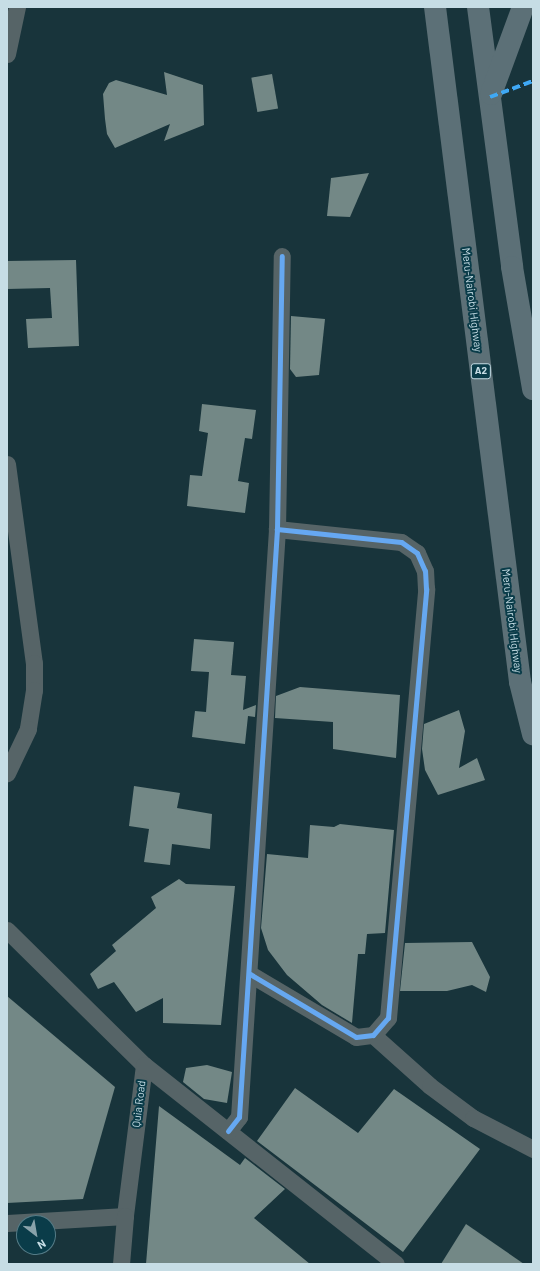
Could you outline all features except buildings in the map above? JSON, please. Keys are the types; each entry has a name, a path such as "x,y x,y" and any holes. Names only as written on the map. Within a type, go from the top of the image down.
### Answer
{"highway":[{"name":"Meru-Nairobi Highway","path":"435,7 520,682 533,734"},
{"path":"478,7 512,267 533,389"},
{"path":"490,97 523,7"}],"street":[{"path":"7,54 17,7"},
{"path":"228,1131 238,1117 250,974 278,529 282,256"},
{"path":"7,464 34,676 28,729 7,773"},
{"path":"250,974 356,1038 373,1035 388,1018 426,589 425,571 417,553 401,542 278,529"},
{"name":"Quia Road","path":"7,930 144,1065 125,1216 121,1264"},
{"path":"373,1035 430,1086 473,1118 533,1149"},
{"path":"144,1065 396,1264"},
{"path":"7,1223 125,1216"}],"marked path":[{"path":"490,97 533,81"}],"cycle path":[{"path":"228,1131 239,1117 277,529 282,256"},
{"path":"250,974 356,1037 373,1035 388,1018 426,589 425,571 417,553 401,542 277,529"}]}
